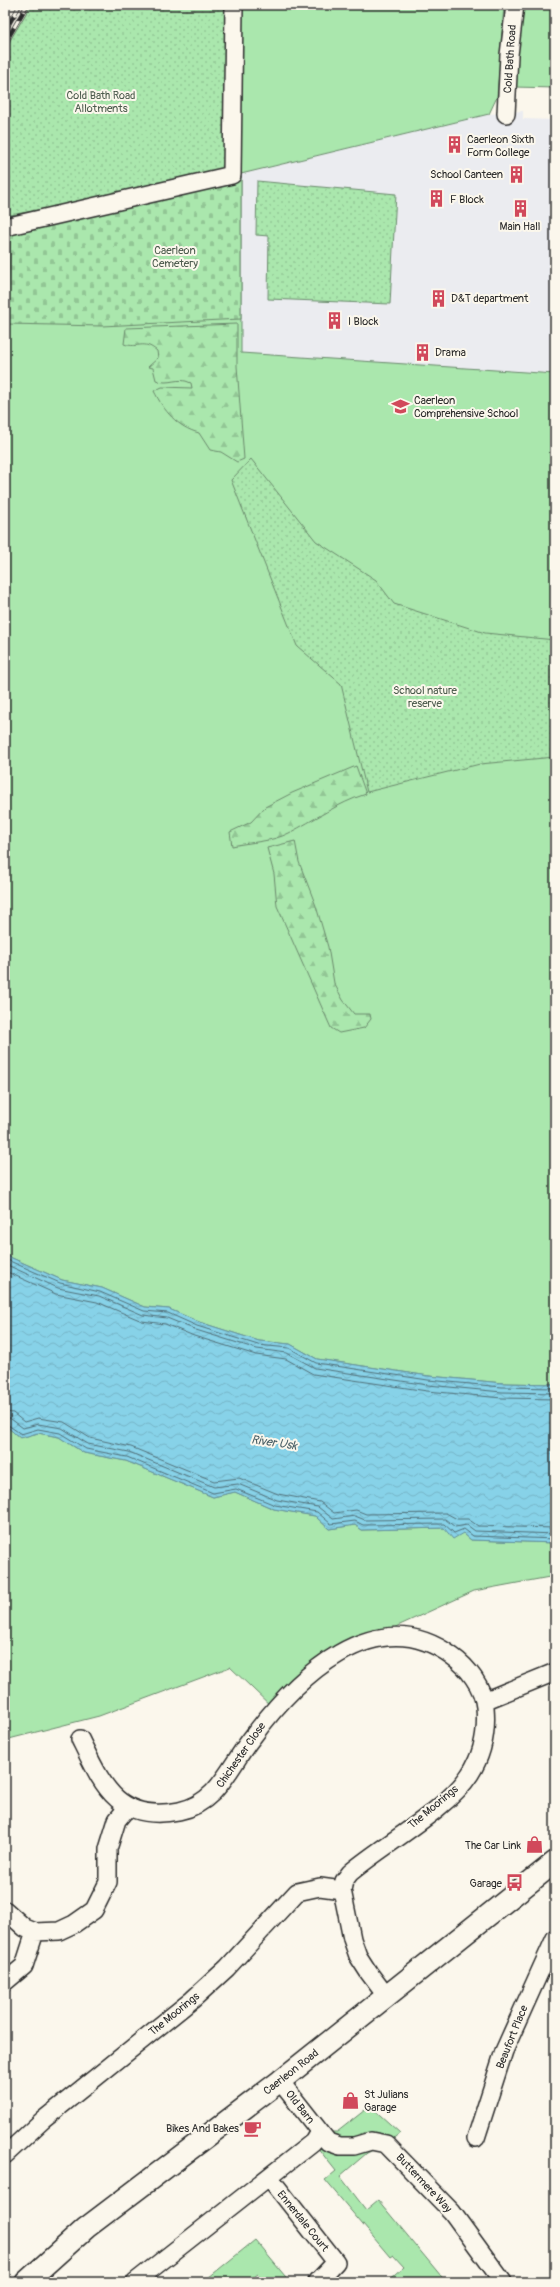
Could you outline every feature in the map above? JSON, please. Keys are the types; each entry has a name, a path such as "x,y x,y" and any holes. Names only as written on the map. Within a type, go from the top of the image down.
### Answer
{"main road":[{"name":"Caerleon Road","path":"26,2282 86,2228 280,2081 555,1862"}],"street":[{"path":"5,227 232,175 234,5"},
{"name":"Cold Bath Road","path":"506,114 509,55 515,5"},
{"name":"The Moorings","path":"5,2155 43,2120 192,2000 228,1968 297,1892 320,1887 342,1890 344,1881 350,1873 438,1806 470,1774 479,1756 485,1735 484,1702 476,1682 462,1663 430,1642 398,1635 367,1640 326,1661"},
{"name":"Chichester Close","path":"127,1808 138,1811 164,1813 195,1806 207,1798 220,1786 249,1740 274,1708 293,1688 326,1661"},
{"path":"484,1702 555,1672"},
{"path":"5,1910 25,1928 35,1932 59,1931 74,1924 94,1910 108,1882 108,1849 117,1820 127,1808 103,1784 80,1739"},
{"path":"342,1890 352,1939 358,1956 387,1997"},
{"path":"5,1982 24,1966 35,1932"},
{"name":"Beaufort Place","path":"476,2138 504,2051 555,1938"},
{"name":"Old Barn","path":"280,2081 319,2132"},
{"path":"135,2282 269,2178 313,2142 319,2132"},
{"name":"Buttermere Way","path":"319,2132 328,2142 340,2146 354,2146 371,2141 384,2143 396,2153 452,2212 503,2282"},
{"name":"Ennerdale Court","path":"269,2178 336,2262 317,2282"}],"shaded area":[{"name":"Caerleon Comprehensive School","path":"523,111 523,119 555,120 555,757 241,353 241,174 489,114"}],"green space":[{"path":"31,5 504,5 497,97 489,114 241,174 241,353 555,374 555,1384 503,1383 429,1376 317,1359 290,1344 259,1341 199,1322 169,1309 145,1307 102,1288 62,1280 5,1255 5,49"},
{"name":"Cold Bath Road Allotments","path":"31,5 226,5 232,175 5,216 5,49"},
{"path":"521,5 555,5 555,88 513,87"},
{"name":"Caerleon Cemetery","path":"241,174 241,319 102,326 7,324 11,226"},
{"path":"257,181 396,194 390,304 268,299 269,236 256,235"},
{"path":"237,324 237,366 244,459 237,462 221,452 210,450 199,433 184,427 172,417 162,405 154,391 162,387 192,388 191,383 181,380 161,382 156,380 153,368 148,367 158,358 157,351 152,347 144,345 134,346 124,344 126,328"},
{"name":"School nature reserve","path":"251,459 316,541 376,580 394,604 485,633 555,640 555,757 480,764 367,792 341,684 297,646 231,480"},
{"path":"356,766 366,794 336,807 282,836 232,846 230,832 251,822 265,807 292,793"},
{"path":"295,841 299,862 316,906 328,947 334,983 343,1000 354,1014 370,1014 371,1019 364,1028 339,1033 331,1028 277,906 274,874 267,848"},
{"path":"5,1425 20,1438 38,1433 59,1437 84,1453 126,1461 213,1497 235,1492 274,1509 315,1516 329,1529 355,1525 362,1530 444,1528 463,1533 471,1540 555,1543 555,1576 474,1591 367,1640 274,1709 230,1667 99,1716 5,1740"},
{"path":"370,2106 400,2133 386,2144 367,2153 340,2176 366,2210 378,2200 446,2282 387,2282 404,2267 393,2255 390,2257 325,2180 336,2171 313,2142 319,2132 337,2132"},
{"path":"255,2240 290,2282 265,2282 258,2274 247,2282 203,2282"}],"water":[{"name":"River Usk","path":"5,1255 62,1280 102,1288 145,1307 169,1309 199,1322 259,1341 290,1344 317,1359 429,1376 503,1383 555,1384 555,1543 471,1540 463,1533 453,1539 444,1528 362,1530 355,1525 329,1529 315,1516 274,1509 235,1492 213,1497 126,1461 84,1453 59,1437 38,1433 20,1438 5,1425"}],"railway":[{"path":"5,31 20,5"},
{"path":"5,43 27,5"}],"place":[{"name":"Caerleon Sixth Form College","path":"454,145"},
{"name":"School Canteen","path":"516,174"},
{"name":"F Block","path":"437,199"},
{"name":"Main Hall","path":"520,208"},
{"name":"D&T department","path":"438,298"},
{"name":"I Block","path":"335,321"},
{"name":"Drama","path":"422,352"},
{"name":"Caerleon Comprehensive School","path":"401,406"},
{"name":"The Car Link","path":"534,1845"},
{"name":"Garage","path":"515,1883"},
{"name":"St Julians Garage","path":"351,2100"},
{"name":"Bikes And Bakes","path":"252,2128"}]}
